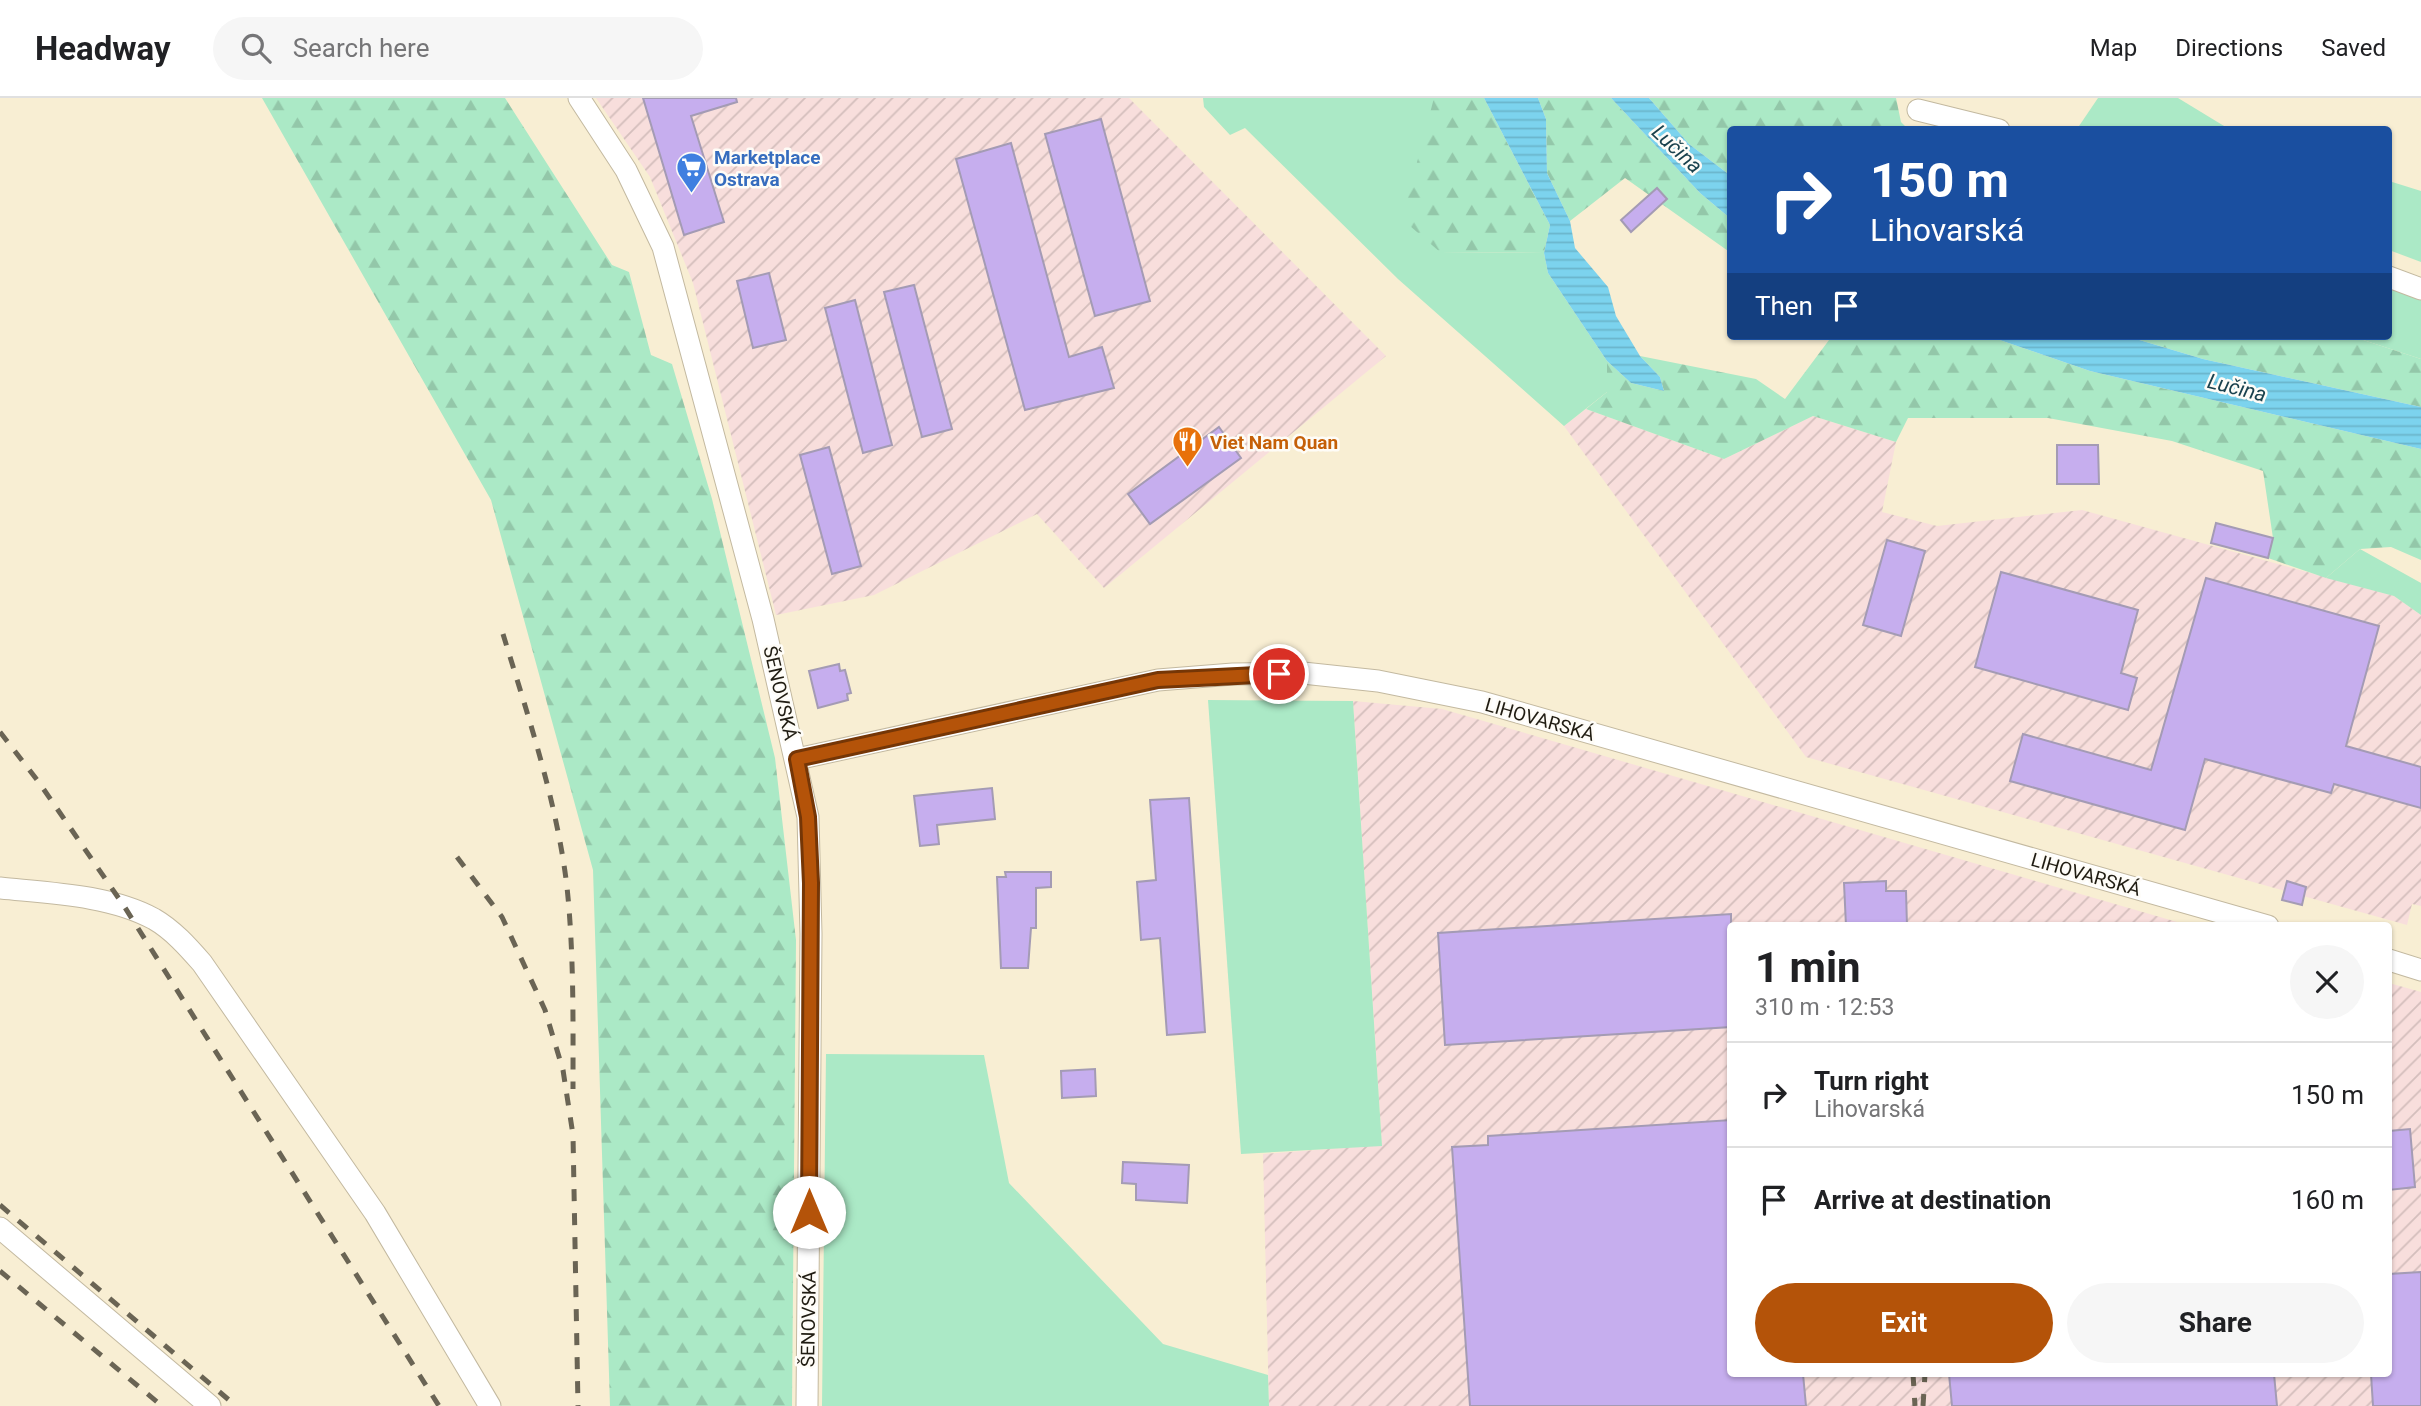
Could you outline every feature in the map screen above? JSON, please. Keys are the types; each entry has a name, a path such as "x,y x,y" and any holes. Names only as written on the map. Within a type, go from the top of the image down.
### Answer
{"street":[{"name":"ŠENOVSKÁ","path":"579,98 626,170 663,247 731,493 797,759 808,817 811,883 807,1406"},
{"path":"1918,110 1983,126"},
{"path":"2392,278 2421,289"},
{"name":"LIHOVARSKÁ","path":"797,759 1158,680 1233,674 1303,673 1378,681 1482,702 2254,922"},
{"path":"0,888 124,906 155,920 180,938 202,963 375,1213 490,1406"},
{"path":"2392,962 2421,970"},
{"path":"0,1228 210,1406"}],"shaded area":[{"path":"596,98 1129,98 1386,356 1104,588 1037,514 874,595 776,615 693,283 650,177"},
{"path":"1586,409 1724,459 1813,416 1896,442 1882,512 1937,526 2082,510 2394,596 2421,615 2421,906 2412,904 2407,925 1806,757 1564,426"},
{"path":"1353,701 1442,709 2177,922 1727,922 1727,1377 2392,1377 2392,984 2421,992 2421,1406 1269,1406 1263,1154 1382,1145"}],"green space":[{"path":"262,98 505,98 612,265 629,272 651,355 672,364 712,499 775,758 796,940 792,1406 610,1406 593,870 491,500"},
{"path":"1203,98 1434,98 1440,252 1544,253 1548,273 1607,361 1607,392 1564,426 1398,279 1245,128 1230,135 1204,107"},
{"path":"1434,98 1484,98 1550,225 1544,253 1440,252 1402,219"},
{"path":"1538,98 1611,98 1700,193 1727,216 1727,250 1625,178 1570,221 1547,173 1546,119"},
{"path":"1649,98 1896,98 1901,122 1905,126 1727,126 1727,173 1689,144"},
{"path":"2098,98 2178,98 2224,126 2079,126"},
{"path":"2392,182 2421,191 2421,262 2392,251"},
{"path":"2392,284 2421,296 2421,359 2363,340 2392,340"},
{"path":"1829,340 2000,340 2090,371 2421,449 2421,560 2391,547 2360,549 2326,578 2268,558 2273,538 2263,471 2172,441 2048,418 1908,418 1896,442 1813,416 1724,459 1586,409 1607,392 1607,361 1631,383 1664,391 1660,377 1640,356 1756,379 1785,399"},
{"path":"2139,340 2363,340 2421,359 2421,407 2203,359"},
{"path":"2360,549 2421,583 2421,615 2394,596 2326,578"},
{"path":"1208,700 1353,701 1382,1146 1241,1154"},
{"path":"826,1054 984,1055 1009,1183 1163,1344 1268,1375 1269,1406 822,1406"}],"water":[{"path":"1484,98 1538,98 1546,119 1547,173 1570,221 1575,248 1608,287 1616,316 1640,356 1660,377 1664,391 1631,383 1607,361 1548,273 1544,253 1550,225"},
{"name":"Lučina","path":"1611,98 1649,98 1689,144 1727,173 1727,216 1700,193"},
{"name":"Lučina","path":"2000,340 2139,340 2203,359 2421,407 2421,449 2090,371"}],"building":[{"path":"643,98 736,98 737,102 691,116 724,222 684,235"},
{"path":"1101,119 1150,301 1095,316 1045,134"},
{"path":"1011,143 1069,357 1102,347 1114,388 1025,410 956,159"},
{"path":"1657,188 1667,199 1631,232 1621,220"},
{"path":"769,273 786,340 753,348 737,281"},
{"path":"914,285 952,429 922,437 884,292"},
{"path":"855,300 892,445 863,453 825,308"},
{"path":"1219,427 1241,458 1150,524 1128,494"},
{"path":"2057,445 2098,445 2099,484 2057,484"},
{"path":"829,447 861,566 832,574 800,455"},
{"path":"2216,523 2273,538 2268,558 2211,543"},
{"path":"1887,540 1925,551 1901,636 1863,625"},
{"path":"2001,572 2138,610 2121,673 2137,678 2128,710 1975,667"},
{"path":"2206,578 2379,626 2346,746 2421,767 2421,808 2334,784 2331,793 2205,759 2185,830 2010,781 2023,734 2151,770"},
{"path":"839,664 840,671 845,670 851,693 847,694 848,700 818,708 809,671"},
{"path":"992,788 995,819 937,825 939,844 920,846 914,796"},
{"path":"1189,798 1205,1032 1167,1035 1160,938 1141,940 1137,882 1156,880 1150,800"},
{"path":"1005,872 1051,872 1051,887 1036,888 1036,928 1031,928 1028,968 1001,968 997,877 1006,877"},
{"path":"1886,881 1886,891 1906,891 1907,922 1846,922 1844,883"},
{"path":"2287,881 2306,887 2302,905 2282,900"},
{"path":"1731,914 1731,922 1727,922 1727,1027 1445,1045 1438,933"},
{"path":"1095,1069 1096,1096 1062,1098 1061,1071"},
{"path":"1727,1120 1727,1377 1803,1377 1806,1406 1470,1406 1452,1147 1488,1145 1488,1136"},
{"path":"2410,1129 2415,1187 2392,1190 2392,1131"},
{"path":"1123,1162 1189,1165 1187,1203 1136,1200 1136,1184 1122,1183"},
{"path":"2421,1272 2421,1406 2373,1406 2371,1377 2392,1377 2392,1274"},
{"path":"1949,1377 2274,1377 2277,1406 1952,1406"}],"railway":[{"path":"503,634 541,759 567,887 573,988 573,1089"},
{"path":"0,732 38,781 124,906 439,1406"},
{"path":"457,857 502,917 545,1010 563,1070 573,1135 578,1406"},
{"path":"0,1205 236,1406"},
{"path":"0,1271 162,1406"},
{"path":"1913,1377 1915,1406"},
{"path":"1923,1406 1925,1377"}],"place":[{"name":"Marketplace Ostrava","path":"691,195"},
{"name":"Viet Nam Quan","path":"1187,469"}],"route":[{"path":"809,1212 811,883 808,817 797,759 1158,680 1233,674 1279,674"}]}
